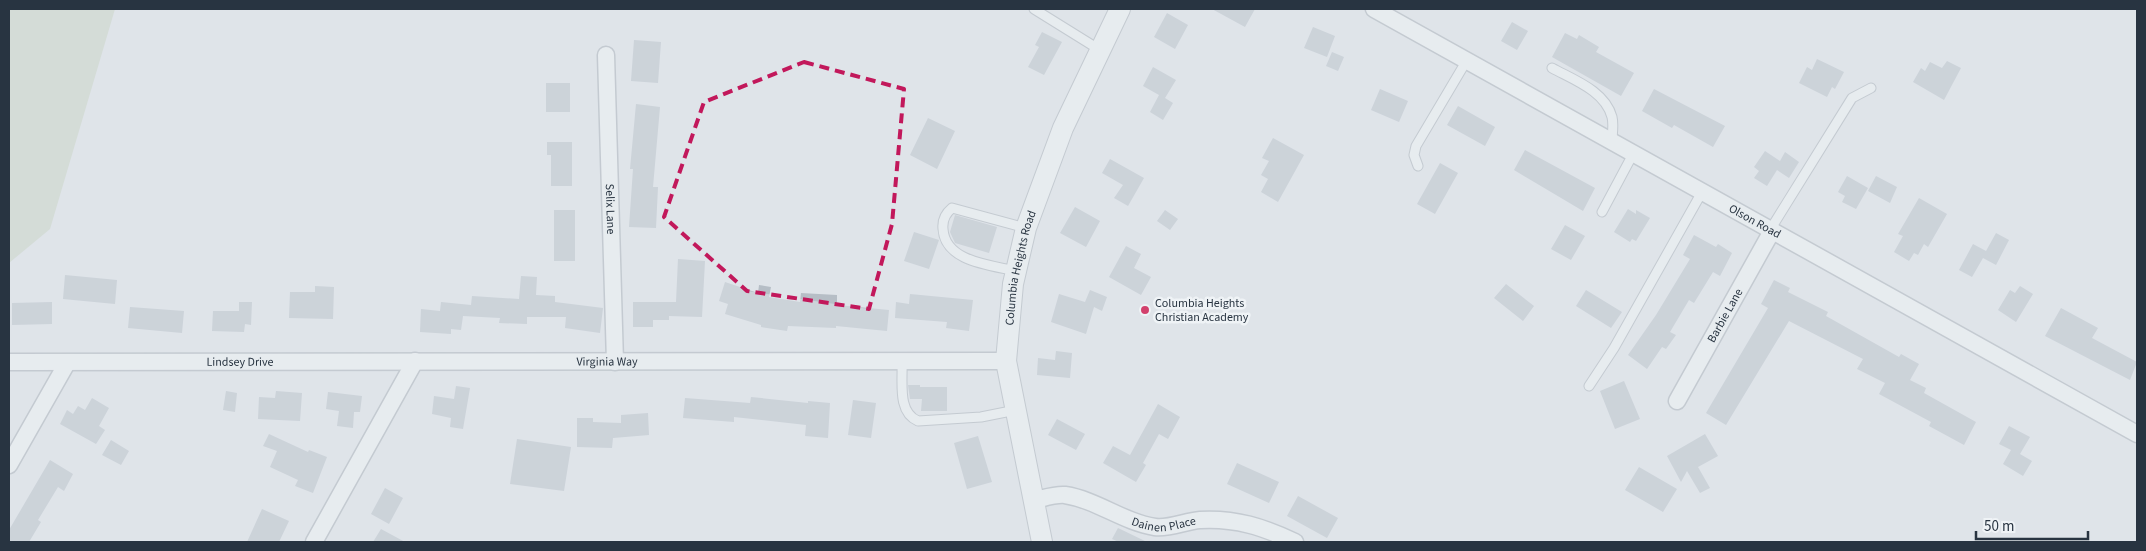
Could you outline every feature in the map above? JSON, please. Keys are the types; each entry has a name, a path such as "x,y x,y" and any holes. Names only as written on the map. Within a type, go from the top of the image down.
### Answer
{"street":[{"name":"Columbia Heights Road","path":"1042,542 1006,362 1013,284 1026,228 1063,128 1120,9"},
{"name":"Olson Road","path":"1374,9 2137,434"},
{"name":"Selix Lane","path":"606,55 615,362"},
{"name":"Barbie Lane","path":"1677,401 1771,231"},
{"name":"Virginia Way","path":"415,361 1006,362"},
{"name":"Lindsey Drive","path":"9,362 415,361"},
{"path":"314,542 415,361"},
{"path":"9,465 67,363"},
{"name":"Dainen Place","path":"1035,500 1063,495 1084,500 1135,522 1157,527 1199,520 1233,520 1268,530 1295,542"}],"lane":[{"path":"1034,9 1100,50"},
{"path":"1418,166 1414,155 1416,146 1467,60"},
{"path":"1552,68 1599,94 1608,106 1613,119 1612,141"},
{"path":"1771,231 1852,98 1871,88"},
{"path":"1602,212 1633,154"},
{"path":"1589,386 1614,348 1702,192"},
{"path":"1016,271 970,260 955,252 944,239 943,226 946,213 952,208 1026,228"},
{"path":"902,362 904,408 909,417 918,421 981,417 1016,410"}],"highlighted area":[{"path":"804,62 904,89 892,224 869,309 747,291 664,217 704,102"}],"green space":[{"path":"9,9 115,9 50,229 9,263"}],"building":[{"path":"1212,9 1255,9 1245,27"},
{"path":"1167,13 1188,25 1175,49 1154,37"},
{"path":"1512,22 1528,31 1517,50 1501,41"},
{"path":"1313,27 1335,36 1327,57 1304,48"},
{"path":"1042,32 1062,42 1044,75 1028,67 1039,47 1035,45"},
{"path":"1565,33 1577,39 1579,35 1599,47 1596,52 1634,73 1621,96 1552,57"},
{"path":"634,40 661,42 658,83 631,81"},
{"path":"1332,52 1344,57 1338,71 1326,66"},
{"path":"1817,59 1844,72 1835,89 1832,87 1827,97 1799,83 1807,67 1812,70"},
{"path":"1947,61 1961,68 1944,100 1913,82 1921,68 1925,71 1930,62 1942,68"},
{"path":"1153,67 1176,80 1165,98 1173,103 1163,120 1150,112 1159,95 1143,86"},
{"path":"546,83 570,83 570,112 546,112"},
{"path":"1380,89 1408,101 1399,122 1371,110"},
{"path":"1654,89 1725,126 1713,147 1674,125 1672,128 1642,111"},
{"path":"636,104 660,107 653,187 658,187 656,228 629,227 633,169 630,169"},
{"path":"1458,106 1495,127 1485,146 1447,125"},
{"path":"928,118 955,131 937,169 910,155"},
{"path":"1273,138 1304,155 1278,202 1261,192 1268,179 1261,175 1269,161 1262,158"},
{"path":"547,142 572,142 572,186 551,186 551,155 547,155"},
{"path":"1525,150 1595,188 1583,211 1514,170"},
{"path":"1765,151 1780,161 1785,152 1799,162 1789,178 1777,170 1767,186 1754,178 1759,171 1754,167"},
{"path":"1110,159 1144,178 1128,206 1114,198 1123,185 1102,173"},
{"path":"1440,163 1458,173 1435,214 1417,204"},
{"path":"1847,176 1868,188 1856,209 1842,202 1845,196 1838,192"},
{"path":"1876,176 1897,187 1890,203 1868,191"},
{"path":"1919,198 1947,214 1928,247 1924,244 1918,255 1914,253 1909,261 1894,252 1903,236 1898,234"},
{"path":"1075,207 1100,221 1086,247 1060,233"},
{"path":"1628,209 1636,214 1636,210 1650,218 1636,241 1632,239 1630,242 1614,232"},
{"path":"554,210 575,210 575,261 554,261"},
{"path":"1165,210 1178,219 1170,230 1157,221"},
{"path":"955,215 997,227 989,253 955,243 950,232"},
{"path":"1565,225 1585,236 1571,260 1551,249"},
{"path":"914,232 939,240 929,269 904,261"},
{"path":"1996,233 2009,240 1996,265 1983,258 1972,277 1959,270 1973,244 1986,251"},
{"path":"1694,235 1716,247 1718,244 1732,253 1720,276 1713,272 1694,303 1689,300 1670,332 1676,335 1666,349 1662,347 1647,369 1628,355 1656,315 1690,259 1683,255"},
{"path":"1126,246 1141,254 1134,268 1151,277 1141,295 1109,277"},
{"path":"678,259 705,261 702,317 669,316 669,320 653,320 653,327 633,327 633,302 676,302"},
{"path":"65,275 117,280 115,304 63,299"},
{"path":"521,276 537,277 536,295 555,296 555,302 603,308 600,333 565,328 566,317 527,317 527,324 499,323 500,318 463,316 461,330 451,329 451,334 420,332 421,309 440,311 441,302 471,305 472,296 519,299"},
{"path":"1774,280 1790,288 1788,292 1828,312 1826,316 1899,357 1901,354 1919,364 1910,380 1926,388 1924,393 1976,422 1964,445 1929,426 1931,422 1879,394 1885,383 1857,369 1863,359 1789,321 1726,425 1706,413 1768,308 1761,304"},
{"path":"725,282 758,293 759,285 771,287 769,297 800,302 801,293 837,295 837,305 889,310 887,331 836,326 836,328 788,326 787,331 761,327 761,325 725,314 728,304 719,301"},
{"path":"1506,284 1534,306 1523,321 1494,298"},
{"path":"315,286 334,287 333,319 289,318 290,292 315,292"},
{"path":"2020,286 2033,294 2016,322 1998,310 2010,290 2015,293"},
{"path":"1090,290 1107,297 1102,311 1094,307 1086,334 1051,322 1059,294 1085,302"},
{"path":"1586,290 1622,312 1611,328 1576,306"},
{"path":"910,294 973,300 969,331 946,328 947,322 895,318 896,302 909,304"},
{"path":"52,302 52,324 12,325 12,303"},
{"path":"239,302 252,302 251,325 245,324 244,332 212,331 213,311 239,311"},
{"path":"130,307 184,311 182,333 128,328"},
{"path":"2061,308 2098,328 2092,338 2137,362 2130,380 2045,336"},
{"path":"1056,351 1072,353 1070,378 1037,375 1038,358 1055,360"},
{"path":"1624,381 1640,419 1615,429 1600,391"},
{"path":"908,385 947,387 947,411 921,411 922,399 910,399"},
{"path":"456,386 470,388 463,429 450,427 451,418 432,414 434,396 454,399"},
{"path":"226,391 237,393 235,412 223,410"},
{"path":"276,391 302,393 300,421 258,419 259,397 275,398"},
{"path":"328,392 362,396 360,412 354,412 353,428 337,426 339,411 326,409"},
{"path":"751,397 808,403 808,401 830,403 828,438 805,436 806,425 734,417 734,422 683,418 685,398 750,403"},
{"path":"92,398 109,408 99,426 105,430 96,444 60,424 67,410 73,414 78,406 85,410"},
{"path":"853,400 876,403 871,438 848,435"},
{"path":"1158,404 1180,417 1168,439 1159,434 1143,463 1146,465 1136,482 1103,463 1113,446 1130,455"},
{"path":"648,413 649,435 613,438 612,448 577,447 577,418 593,418 593,422 621,423 621,415"},
{"path":"1057,419 1085,434 1076,450 1048,435"},
{"path":"2009,426 2030,437 2020,454 2032,461 2023,476 2003,464 2011,450 1999,444"},
{"path":"269,434 308,452 309,450 327,457 313,493 295,486 298,480 270,467 277,451 263,446"},
{"path":"1705,434 1718,456 1698,467 1710,488 1700,493 1687,471 1681,482 1667,456"},
{"path":"978,436 992,482 967,489 954,443"},
{"path":"517,439 571,447 564,491 510,484"},
{"path":"111,440 129,451 121,465 102,455"},
{"path":"50,460 73,474 64,491 58,487 38,520 41,522 29,542 9,542 9,530"},
{"path":"1237,463 1279,482 1269,503 1227,484"},
{"path":"1639,467 1677,489 1663,512 1625,490"},
{"path":"385,488 403,498 389,524 371,514"},
{"path":"1298,496 1338,518 1327,538 1287,516"},
{"path":"262,509 289,521 279,542 247,542"},
{"path":"1118,528 1147,542 1119,542 1112,539"},
{"path":"381,529 405,542 373,542"}],"place":[{"name":"Columbia Heights Christian Academy","path":"1145,310"}]}
